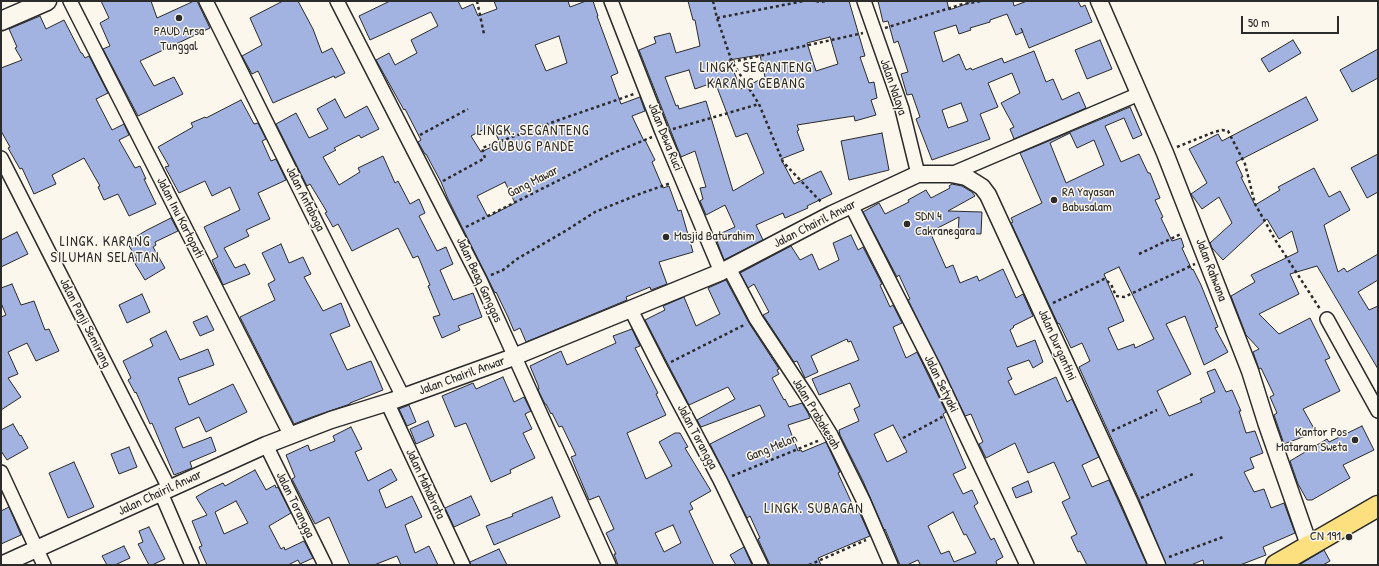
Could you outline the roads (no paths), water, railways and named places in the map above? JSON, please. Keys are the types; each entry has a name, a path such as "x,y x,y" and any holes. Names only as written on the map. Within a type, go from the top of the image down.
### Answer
{"main road":[{"path":"1,21 47,1"},
{"path":"1276,565 1300,555 1378,506"}],"street":[{"name":"Jalan Inu Kartopati","path":"70,1 291,436"},
{"name":"Jalan Antaboga","path":"206,1 403,397"},
{"name":"Jalan Beaq Ganggas","path":"337,1 480,280 609,565"},
{"name":"Jalan Dewa Ruci","path":"611,1 662,132 683,181 725,270"},
{"name":"Jalan Nalaya","path":"864,1 902,108 918,174"},
{"name":"Jalan Rahwana","path":"1099,1 1165,153 1250,371 1268,429 1300,555"},
{"path":"951,174 1139,94"},
{"name":"Jalan Panji Semirang","path":"1,158 165,490 192,565"},
{"name":"Jalan Chairil Anwar","path":"1,565 266,445 331,420 403,397 515,357 725,270 832,214 918,174"},
{"name":"Jalan Durgantini","path":"918,174 951,174 966,177 982,187 988,195 1130,503 1156,563"},
{"name":"Jalan Setyaki","path":"852,205 955,411 1027,565"},
{"name":"Jalan Prabakesah","path":"725,270 831,435 863,500 891,565"},
{"name":"Jalan Torangga","path":"631,310 720,480 761,565"},
{"path":"1327,319 1378,411"},
{"name":"Jalan Mahabrata","path":"388,402 462,565"},
{"name":"Jalan Torangga","path":"266,445 325,565"},
{"path":"1,472 44,565"}],"place":[{"name":"PAUD Arsa Tunggal","path":"179,18"},
{"name":"RA Yayasan Babusalam","path":"1054,200"},
{"name":"SDN 4 Cakranegara","path":"907,224"},
{"name":"Masjid Baturahim","path":"666,237"},
{"name":"Kantor Pos Mataram Sweta","path":"1355,440"},
{"name":"CN 191","path":"1349,537"}],"district":[{"name":"LINGK. SEGANTENG KARANG GEBANG","path":"756,76"},
{"name":"LINGK. SEGANTENG GUBUG PANDE","path":"533,140"},
{"name":"LINGK. KARANG SILUMAN SELATAN","path":"105,250"},
{"name":"LINGK. SUBAGAN","path":"814,509"}]}
